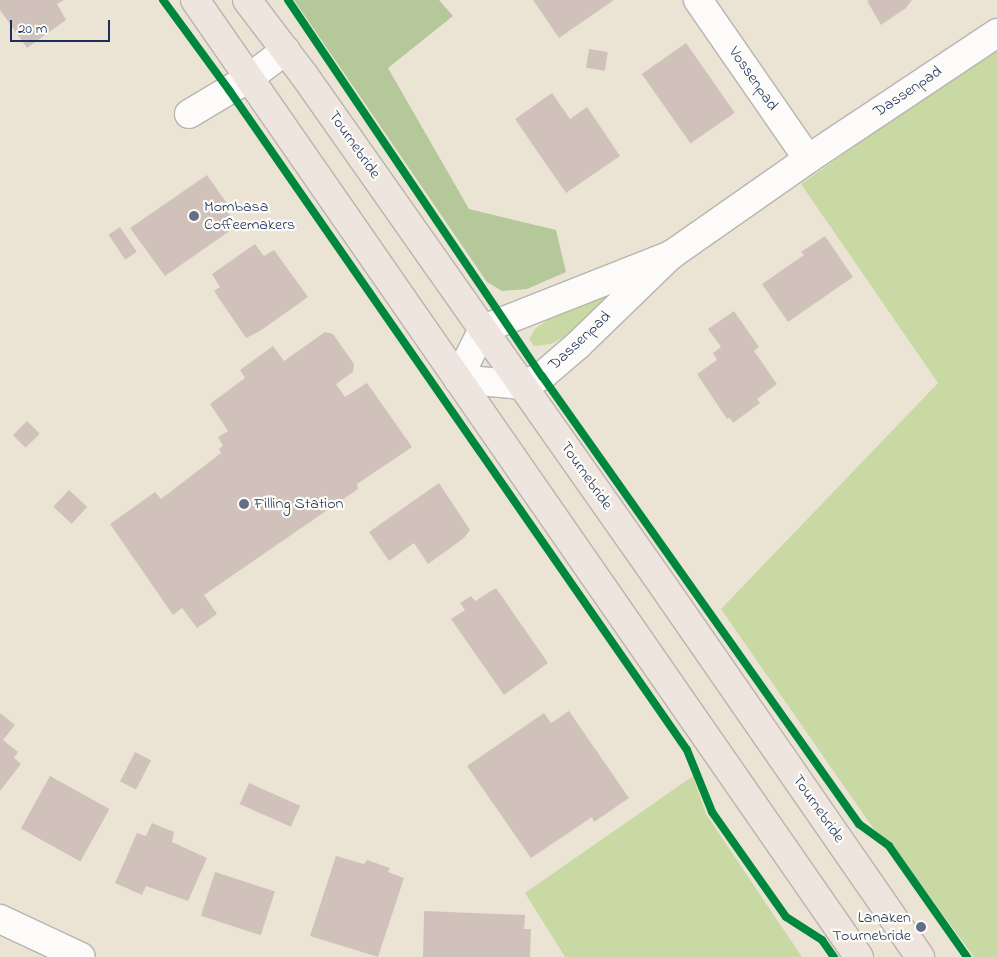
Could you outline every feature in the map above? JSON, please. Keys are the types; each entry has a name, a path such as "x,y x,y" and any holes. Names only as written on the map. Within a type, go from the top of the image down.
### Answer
{"main road":[{"path":"195,0 859,957"},
{"name":"Tournebride","path":"247,0 286,50 483,329 920,957"}],"street":[{"name":"Vossenpad","path":"698,0 808,159"},
{"name":"Dassenpad","path":"522,385 542,376 578,345 671,255 808,159 997,32"},
{"path":"189,114 249,78 286,50"},
{"name":"Dassenpad","path":"483,329 671,255"},
{"path":"483,329 458,379 522,385"},
{"path":"0,919 81,957"}],"green space":[{"path":"294,0 439,0 453,16 388,68 469,209 556,230 566,272 527,289 502,291 487,282"},
{"path":"997,46 997,957 974,957 892,845 873,828 721,609 938,383 801,184"},
{"path":"612,291 613,297 574,332 551,344 534,346 529,339 535,329 556,314"},
{"path":"693,776 706,814 802,957 565,957 525,893"}],"building":[{"path":"0,0 64,0 57,4 66,20 27,48 0,10"},
{"path":"533,0 614,0 559,38"},
{"path":"912,0 906,8 881,25 867,1"},
{"path":"686,43 735,113 691,144 642,74"},
{"path":"589,49 608,52 605,71 586,68"},
{"path":"552,93 570,119 587,107 620,156 566,193 515,119"},
{"path":"207,175 230,208 227,211 237,226 165,276 130,228"},
{"path":"120,227 137,252 125,260 108,235"},
{"path":"825,236 853,277 788,322 762,284 804,255 801,252"},
{"path":"255,244 264,256 274,250 308,297 260,331 246,338 214,291 220,287 212,274"},
{"path":"734,311 759,347 754,351 777,384 757,399 760,403 733,423 730,418 727,419 697,374 717,360 713,353 721,347 708,329"},
{"path":"325,332 333,334 354,364 353,372 336,384 345,397 367,383 412,447 357,484 358,489 204,595 217,614 197,628 182,608 173,615 110,524 155,492 161,499 221,453 219,449 223,446 218,437 228,431 210,404 245,378 240,370 273,346 284,361"},
{"path":"27,421 40,434 26,448 13,435"},
{"path":"439,483 470,530 464,538 428,564 414,543 389,561 369,532"},
{"path":"69,490 87,507 72,524 53,507"},
{"path":"496,588 548,663 504,695 451,619 465,610 460,603 471,596 475,601"},
{"path":"569,711 629,798 594,822 592,817 531,858 467,766 544,713 551,723"},
{"path":"0,713 15,725 3,740 18,752 14,758 21,764 0,791"},
{"path":"135,752 151,760 136,790 120,781"},
{"path":"50,776 109,809 80,861 21,828"},
{"path":"249,783 300,806 291,827 240,804"},
{"path":"152,823 174,832 172,842 207,858 188,901 146,886 142,895 115,883 137,833 146,836"},
{"path":"336,856 364,864 367,860 390,868 388,872 404,878 378,957 310,936"},
{"path":"215,872 275,891 261,935 201,916"},
{"path":"424,911 525,915 524,929 531,929 530,957 423,957"}],"cycle path":[{"path":"163,0 229,90 687,750 712,812 786,917 822,940 834,957"},
{"path":"288,0 542,376 859,824 889,846 967,957"}],"place":[{"name":"Mombasa Coffeemakers","path":"194,216"},
{"name":"Filling Station","path":"244,504"},
{"name":"Lanaken Tournebride","path":"921,927"}]}
